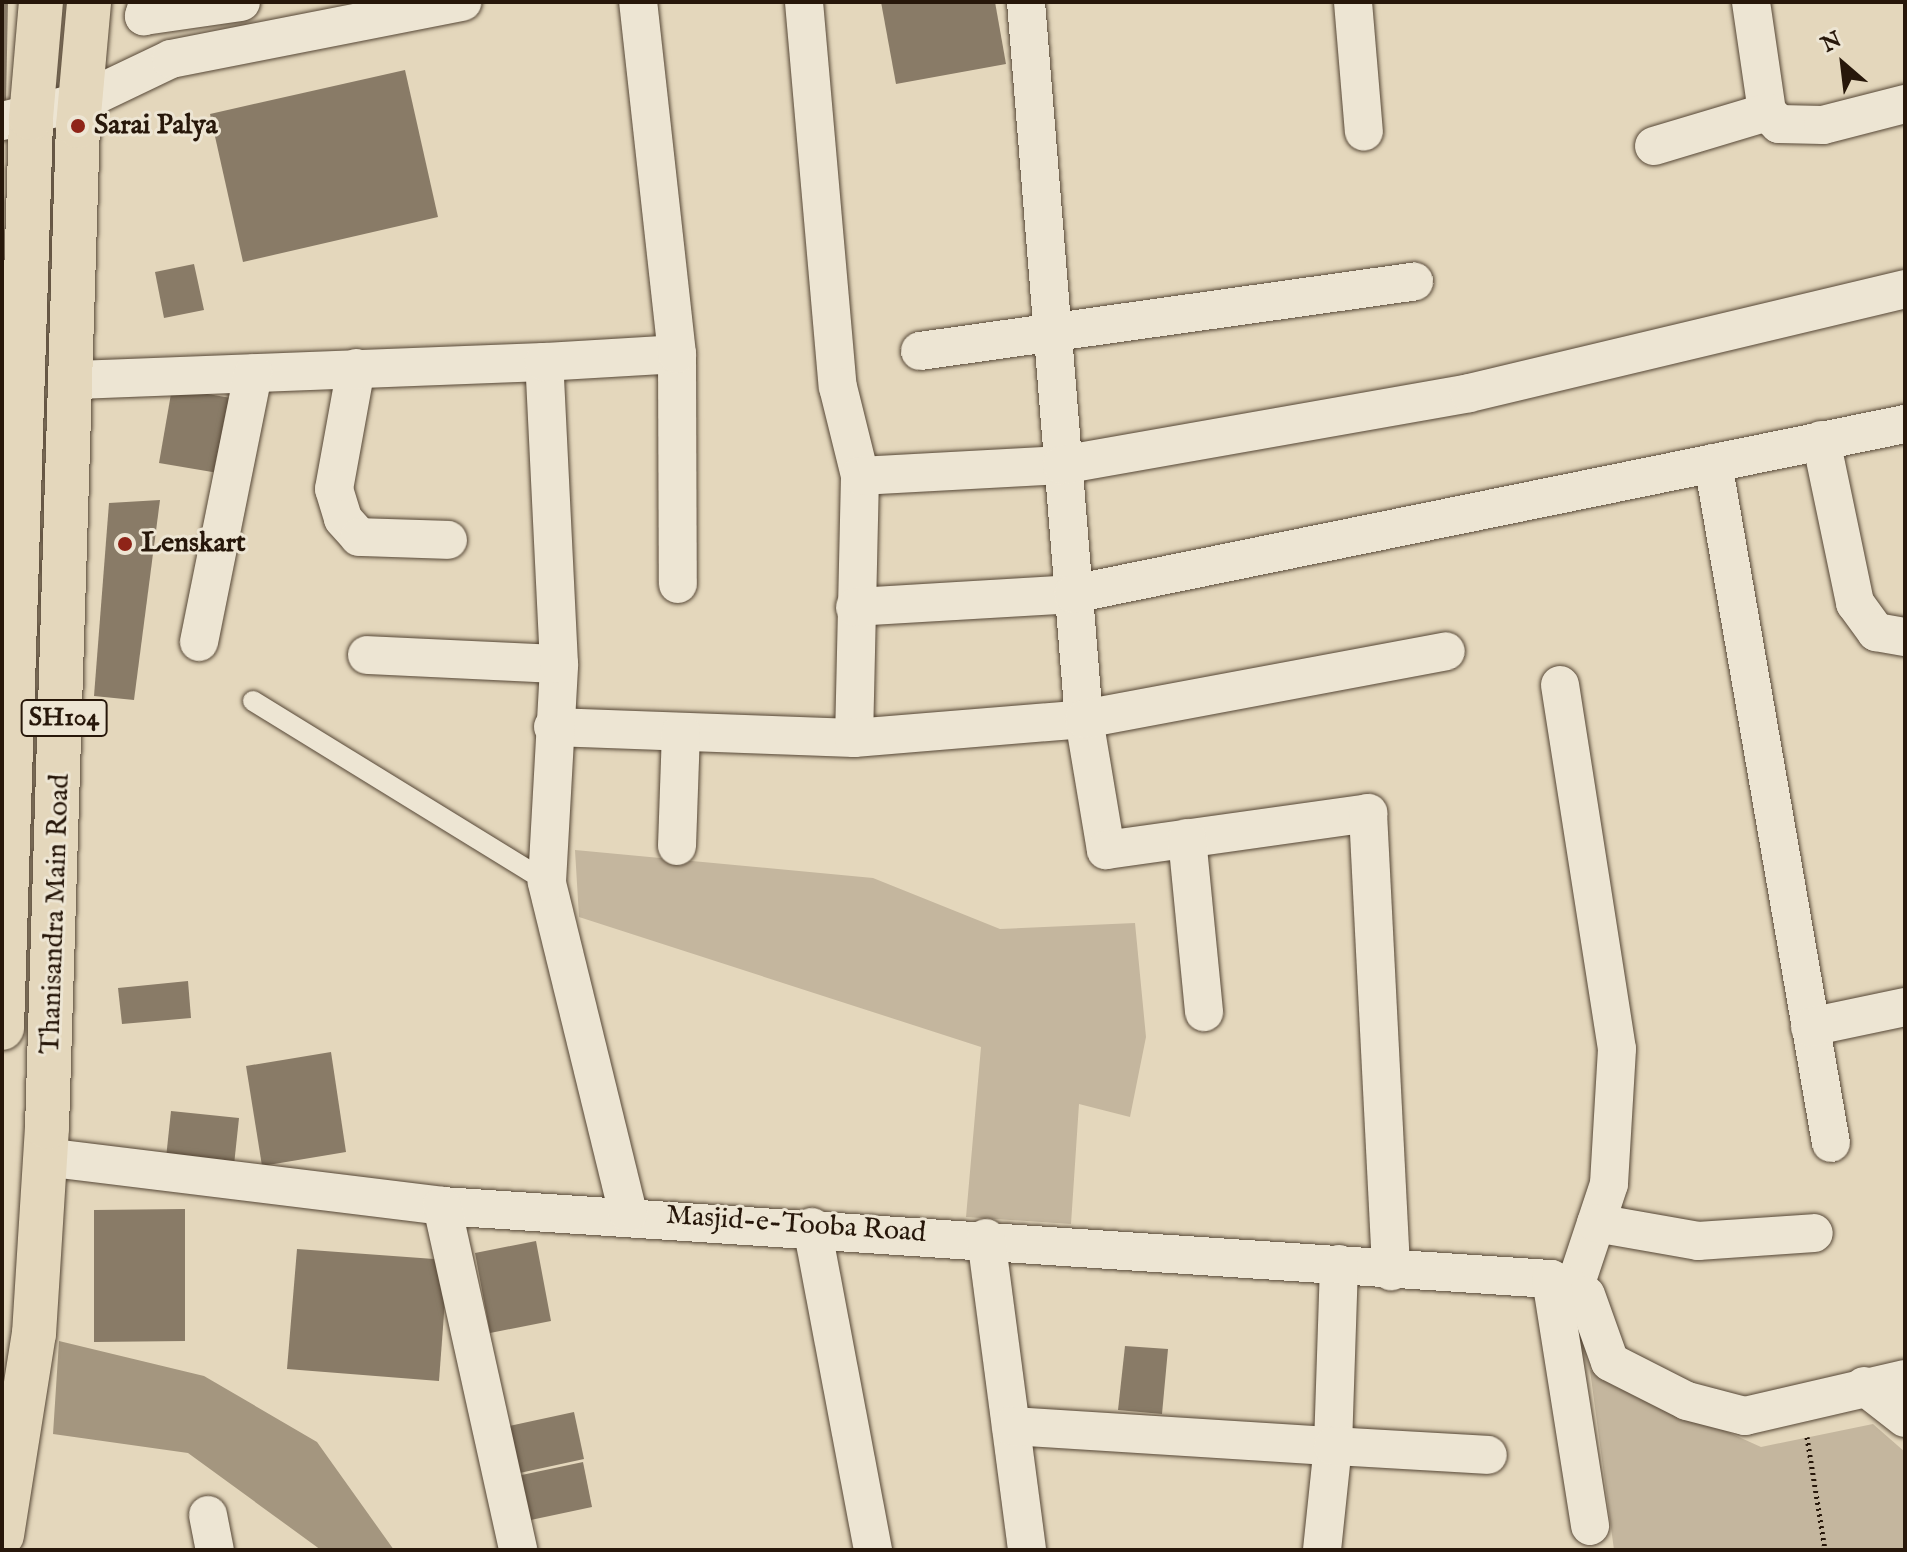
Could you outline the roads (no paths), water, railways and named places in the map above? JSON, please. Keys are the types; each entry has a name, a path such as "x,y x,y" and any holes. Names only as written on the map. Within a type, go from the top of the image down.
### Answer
{"main road":[{"name":"Thanisandra Main Road","path":"2,1028 16,120 41,2"},
{"name":"Thanisandra Main Road","path":"5,1509 22,1435 34,1334 44,1157 76,380 81,102 89,2"}],"street":[{"path":"171,59 162,8 241,2"},
{"path":"16,120 81,102 171,59 280,19 462,2"},
{"path":"638,2 677,354 678,584"},
{"path":"804,2 838,387 860,476 854,738"},
{"path":"1026,2 1084,719 1106,850 1368,813 1391,1271"},
{"path":"1353,2 1364,132"},
{"path":"1751,2 1767,112 1779,124 1823,125 1905,104"},
{"path":"1654,146 1767,112"},
{"path":"920,351 1055,337 1414,282"},
{"path":"860,476 1062,465 1500,387 1905,289"},
{"path":"76,380 677,354"},
{"path":"544,362 559,664 553,727 547,882 628,1213"},
{"path":"356,368 334,489 343,519 359,537 448,540"},
{"path":"199,642 253,373"},
{"path":"855,607 1073,594 1548,502 1713,463 1905,424"},
{"path":"1821,440 1855,603 1876,632 1905,637"},
{"path":"1713,463 1831,1143"},
{"path":"553,727 854,738 1084,719 1446,651"},
{"path":"367,655 559,664"},
{"path":"1560,685 1617,1049 1618,1113 1596,1223 1562,1284 1590,1526"},
{"path":"677,846 681,732"},
{"path":"1187,838 1204,1012"},
{"path":"1810,1027 1905,1007"},
{"name":"Masjid-e-Tooba Road","path":"44,1157 442,1206 628,1213 1339,1264 1562,1284"},
{"path":"442,1206 518,1550"},
{"path":"1596,1223 1698,1241 1814,1233"},
{"path":"812,1227 873,1550"},
{"path":"986,1238 1027,1550"},
{"path":"1322,1550 1333,1446 1339,1264"},
{"path":"1562,1284 1586,1295 1610,1362 1650,1387 1745,1416 1800,1406 1864,1386 1905,1379"},
{"path":"1864,1386 1905,1418"},
{"path":"1011,1426 1488,1455"}],"lane":[{"path":"253,701 547,882"}],"place":[{"name":"Sarai Palya","path":"78,126"},
{"name":"Lenskart","path":"125,544"}]}
